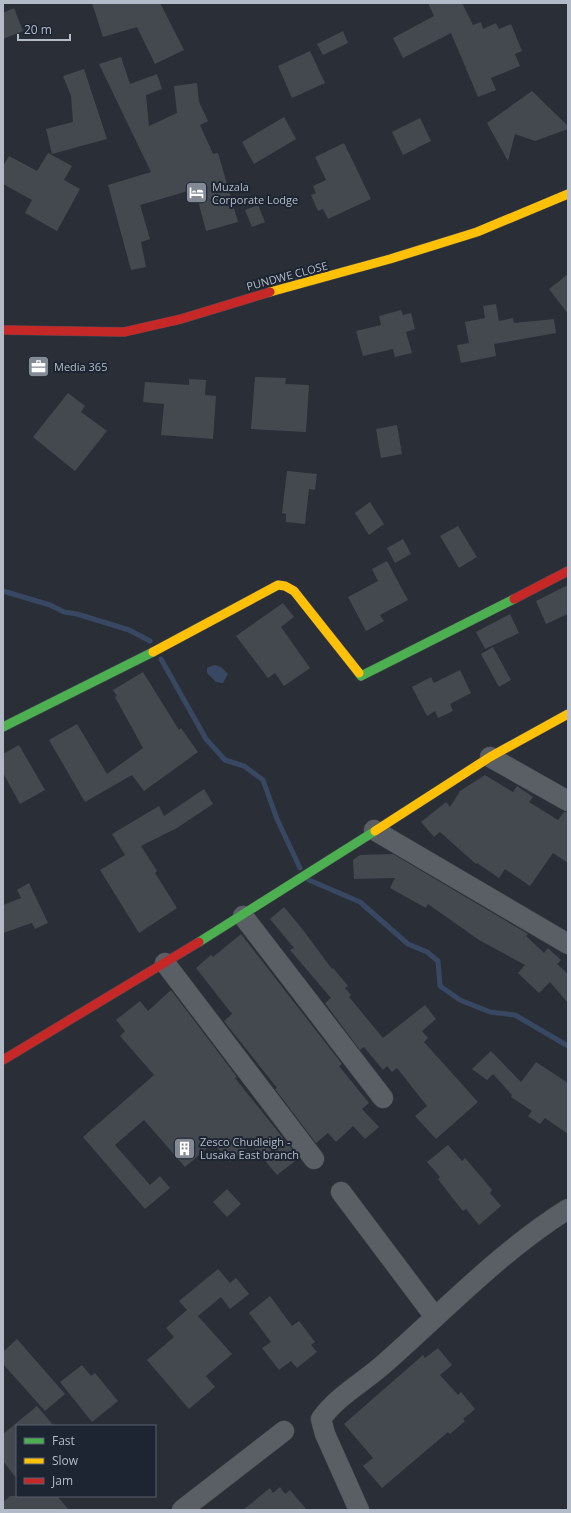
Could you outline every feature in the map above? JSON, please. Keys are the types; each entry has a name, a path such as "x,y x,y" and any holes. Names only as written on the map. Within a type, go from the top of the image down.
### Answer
{"street":[{"name":"PUNDWE CLOSE","path":"3,330 124,332 181,319 246,299 390,259 477,232 568,194"},
{"path":"3,727 156,651 278,586 285,586 294,591 361,676 568,571"},
{"path":"3,1060 243,916 374,830 490,757 568,714"},
{"path":"490,757 568,801"},
{"path":"374,830 568,944"},
{"path":"243,916 382,1098"},
{"path":"165,963 314,1159"},
{"path":"341,1192 435,1318"},
{"path":"359,1510 325,1434 321,1419 329,1408 384,1364 506,1255 566,1216"},
{"path":"182,1510 284,1431"}],"water":[{"path":"214,665 221,667 228,674 223,683 216,682 207,673 207,668"}],"building":[{"path":"92,3 160,3 184,50 155,64 137,27 103,37"},
{"path":"428,3 462,3 473,25 481,22 483,29 496,23 499,29 511,24 522,51 515,54 520,66 491,78 496,90 478,97 451,33 403,58 393,38 434,16"},
{"path":"14,8 23,31 3,39 3,13"},
{"path":"343,31 348,43 323,55 317,44"},
{"path":"310,51 325,83 292,98 278,66"},
{"path":"121,57 130,84 157,74 162,89 146,95 149,126 177,113 174,86 197,83 199,102 208,121 200,125 213,154 218,153 238,222 206,231 195,189 140,205 150,239 141,242 146,267 131,270 108,185 151,172 99,64"},
{"path":"84,69 107,139 52,154 46,129 73,122 71,96 63,76"},
{"path":"532,91 568,126 568,129 535,141 515,134 508,161 487,123"},
{"path":"284,117 296,139 254,164 242,142"},
{"path":"420,118 431,141 403,155 392,132"},
{"path":"344,143 371,199 328,219 323,209 318,211 311,195 316,193 313,186 326,180 315,157"},
{"path":"48,153 72,166 64,180 80,189 57,231 25,213 32,200 3,184 3,166 9,156 37,171"},
{"path":"258,205 265,222 252,227 245,210"},
{"path":"568,274 568,314 549,289"},
{"path":"496,304 499,321 513,318 514,323 554,319 556,333 494,344 496,356 461,363 457,345 469,343 465,322 485,318 483,306"},
{"path":"401,310 403,315 411,313 415,329 406,332 412,353 395,357 393,349 363,356 356,331 381,325 379,316"},
{"path":"255,377 286,378 285,384 309,385 306,432 251,429"},
{"path":"189,379 206,380 205,395 216,396 213,439 161,435 164,404 143,402 145,382 189,385"},
{"path":"68,393 85,406 81,412 107,431 75,471 33,437"},
{"path":"397,425 402,454 381,458 376,429"},
{"path":"287,471 317,474 315,490 309,489 305,524 286,522 286,514 282,513"},
{"path":"370,502 384,524 369,535 355,513"},
{"path":"458,526 477,557 459,568 440,536"},
{"path":"403,539 411,554 395,563 387,548"},
{"path":"387,561 408,600 380,615 384,621 366,631 348,597 378,581 372,569"},
{"path":"568,585 568,614 546,624 536,601"},
{"path":"283,603 294,617 281,627 310,668 284,686 275,673 268,678 236,636"},
{"path":"510,614 519,633 485,649 476,632"},
{"path":"493,647 511,680 499,687 481,654"},
{"path":"460,670 471,693 450,704 453,711 438,718 435,711 427,716 412,687 431,677 434,683"},
{"path":"143,672 179,730 181,728 198,752 144,791 132,775 85,802 49,740 77,724 107,774 143,748 115,697 117,696 113,690"},
{"path":"19,745 45,790 20,804 3,773 3,754"},
{"path":"485,775 513,792 517,786 533,797 529,802 558,820 564,812 568,812 568,863 553,853 530,886 505,869 499,878 477,863 476,864 440,832 434,837 421,822 446,802 450,807 460,791"},
{"path":"204,789 213,804 177,828 141,846 157,871 155,873 177,908 139,933 100,870 125,855 112,834 159,806 164,816"},
{"path":"393,854 528,934 526,936 544,953 548,948 561,960 557,964 568,974 568,1003 550,982 539,993 518,973 525,965 479,940 428,904 426,908 390,888 395,878 354,879 353,860 360,855"},
{"path":"29,883 48,923 35,929 32,923 3,933 3,905 21,898 17,890"},
{"path":"284,907 332,969 333,968 348,986 345,988 351,995 349,997 383,1038 425,1005 436,1019 422,1031 428,1038 424,1042 478,1102 436,1139 415,1116 427,1106 397,1068 392,1072 387,1066 383,1070 364,1047 360,1050 325,1003 331,998 290,950 294,948 270,919"},
{"path":"241,934 342,1064 339,1066 369,1103 362,1109 379,1127 365,1139 353,1126 336,1142 328,1133 316,1143 275,1089 277,1088 224,1021 232,1014 196,968 211,955 213,957"},
{"path":"171,990 237,1077 235,1078 299,1158 277,1175 251,1144 230,1162 213,1143 185,1167 144,1120 115,1145 150,1185 160,1176 170,1188 145,1209 83,1137 154,1075 120,1036 125,1031 116,1020 140,1001 148,1011"},
{"path":"491,1051 521,1082 536,1062 568,1083 568,1134 545,1118 540,1124 528,1116 532,1111 511,1097 512,1095 493,1074 487,1080 472,1069"},
{"path":"448,1145 462,1161 465,1158 492,1190 490,1193 501,1206 479,1225 466,1209 463,1211 438,1179 440,1177 427,1162"},
{"path":"227,1189 241,1204 227,1217 213,1202"},
{"path":"218,1269 230,1283 236,1278 249,1294 230,1309 221,1297 198,1316 232,1354 206,1376 215,1387 189,1409 147,1360 174,1337 166,1328 187,1310 179,1301"},
{"path":"270,1296 292,1326 299,1321 315,1342 311,1345 317,1352 297,1368 291,1361 279,1370 262,1348 271,1342 249,1313"},
{"path":"17,1339 65,1394 45,1411 3,1364 3,1352"},
{"path":"438,1348 452,1365 440,1375 458,1395 461,1392 475,1409 463,1419 465,1421 450,1434 448,1432 382,1488 363,1466 373,1458 344,1424 423,1355 425,1358"},
{"path":"82,1365 91,1376 95,1373 118,1401 92,1422 60,1382"},
{"path":"37,1406 53,1425 16,1425 16,1478 3,1461 3,1434"},
{"path":"280,1487 285,1494 290,1490 307,1510 243,1510 270,1488 273,1493"},
{"path":"10,1496 58,1497 69,1510 3,1510 3,1502"}],"waterway":[{"path":"3,591 50,605 64,612 77,614 129,630 150,641"},
{"path":"161,659 206,739 225,760 244,766 263,780 277,819 300,868"},
{"path":"309,880 360,902 408,944 427,952 438,961 440,986 460,1000 490,1012 515,1015 568,1046"}],"traffic: fast":[{"path":"359,673 361,676 514,599"},
{"path":"3,727 153,652"},
{"path":"199,942 375,831"}],"traffic: slow":[{"path":"270,292 390,259 477,232 568,194"},
{"path":"153,652 278,585 285,586 294,591 359,673"},
{"path":"375,831 490,757 568,714"}],"traffic: jam":[{"path":"3,330 124,332 181,319 270,292"},
{"path":"514,599 568,571"},
{"path":"3,1060 199,942"}],"place":[{"name":"Muzala Corporate Lodge","path":"197,193"},
{"name":"Media 365","path":"39,367"},
{"name":"Zesco Chudleigh - Lusaka East branch","path":"185,1148"}]}
